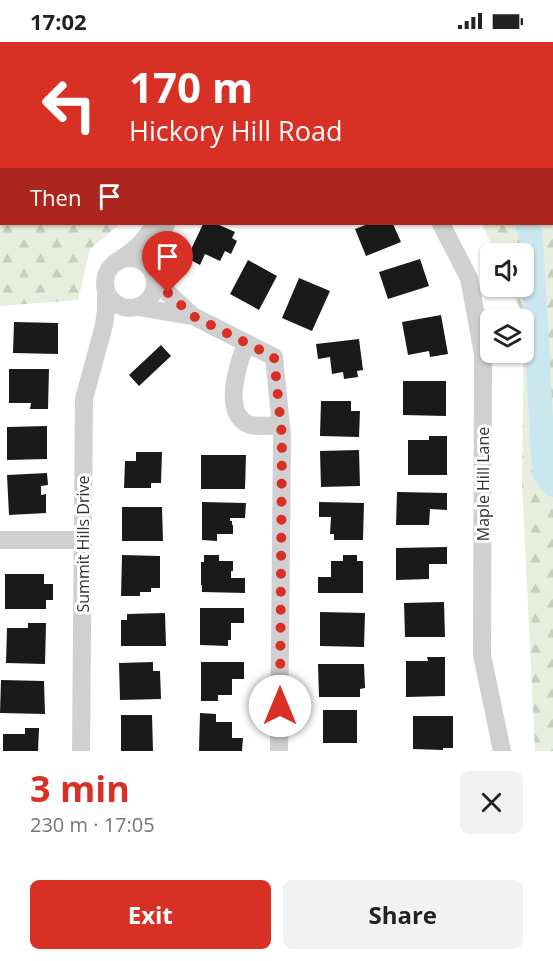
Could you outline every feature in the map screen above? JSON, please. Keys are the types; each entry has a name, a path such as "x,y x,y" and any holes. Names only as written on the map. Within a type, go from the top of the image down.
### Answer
{"street":[{"path":"153,225 137,248 112,264 104,281 106,291 117,305 126,308 137,307 193,316"},
{"path":"100,340 147,301 152,294 155,286 153,274 160,236 166,225"},
{"name":"Maple Hill Lane","path":"442,225 469,278 483,354 482,655 502,751"},
{"path":"122,259 132,257 147,265 168,293 193,316 274,357 282,448 279,751"},
{"name":"Summit Hills Drive","path":"81,751 84,399 100,340 106,310 106,291"},
{"path":"246,343 235,377 236,411 243,422 255,426 281,425"},
{"path":"0,540 83,540"}],"green space":[{"path":"0,225 119,225 90,249 78,300 0,306"},
{"path":"482,225 553,225 553,751 535,751 522,483 523,363 534,363 534,309 520,309 515,297 534,297 534,243 491,243"}],"building":[{"path":"203,225 219,225 235,232 232,238 237,241 231,254 225,251 220,261 205,254 200,265 187,258"},
{"path":"365,225 393,225 401,242 366,256 355,229"},
{"path":"420,259 429,286 388,299 379,272"},
{"path":"248,260 277,276 259,310 230,294"},
{"path":"299,278 330,291 312,331 282,318"},
{"path":"441,315 448,354 430,357 429,351 408,355 402,322"},
{"path":"14,322 58,323 58,354 13,353"},
{"path":"359,339 363,370 357,371 358,377 344,379 343,372 332,374 330,357 318,359 316,344"},
{"path":"161,345 171,356 139,386 129,375"},
{"path":"9,369 49,369 48,409 30,409 31,403 9,403"},
{"path":"403,381 446,381 446,416 403,415"},
{"path":"321,401 351,401 351,411 360,411 359,437 320,436"},
{"path":"47,426 47,459 7,460 7,427"},
{"path":"429,436 447,436 447,475 408,475 408,440 429,440"},
{"path":"359,450 360,486 321,487 320,451"},
{"path":"136,452 162,452 161,483 151,483 151,488 124,488 125,461 136,461"},
{"path":"201,455 246,455 245,489 201,489"},
{"path":"47,473 48,485 41,486 41,495 46,494 46,513 9,515 7,475"},
{"path":"397,492 447,493 447,510 430,509 429,525 396,525"},
{"path":"202,502 246,503 245,518 230,518 233,534 217,534 217,541 202,540"},
{"path":"319,502 364,503 363,540 334,540 334,534 330,534 331,517 319,517"},
{"path":"122,507 162,507 163,541 122,541"},
{"path":"447,547 447,564 429,564 429,579 396,580 396,548"},
{"path":"122,555 160,556 160,588 151,588 151,592 140,592 140,596 121,596"},
{"path":"204,555 219,555 219,561 233,561 231,578 245,578 245,593 202,592 201,562 204,562"},
{"path":"343,555 357,555 357,561 363,561 363,593 318,593 318,577 331,577 331,561 343,561"},
{"path":"5,574 44,574 44,584 53,584 53,600 46,600 46,609 5,609"},
{"path":"444,602 445,637 405,637 404,603"},
{"path":"200,608 244,608 244,623 231,623 231,640 228,640 228,646 200,645"},
{"path":"320,612 365,613 364,647 320,646"},
{"path":"165,613 166,646 121,646 121,620 127,620 127,614"},
{"path":"28,623 46,623 45,664 6,663 7,628 28,628"},
{"path":"427,657 445,657 445,696 406,697 406,661 428,661"},
{"path":"153,662 153,671 160,671 161,699 120,700 119,663"},
{"path":"201,662 244,662 244,679 232,679 232,695 218,695 218,701 201,701"},
{"path":"318,664 364,664 365,688 360,689 360,697 319,697"},
{"path":"1,680 44,681 45,714 0,713"},
{"path":"323,710 357,710 357,743 323,743"},
{"path":"200,713 216,714 216,722 232,722 232,738 243,738 242,751 199,751"},
{"path":"121,715 152,715 153,751 121,751"},
{"path":"413,716 453,716 453,748 413,749"},
{"path":"25,728 39,728 38,751 3,751 3,734 25,734"}],"waterway":[{"path":"527,225 531,237 544,473 553,485"}],"route":[{"path":"168,293 193,316 274,357 282,436 280,706"}]}
